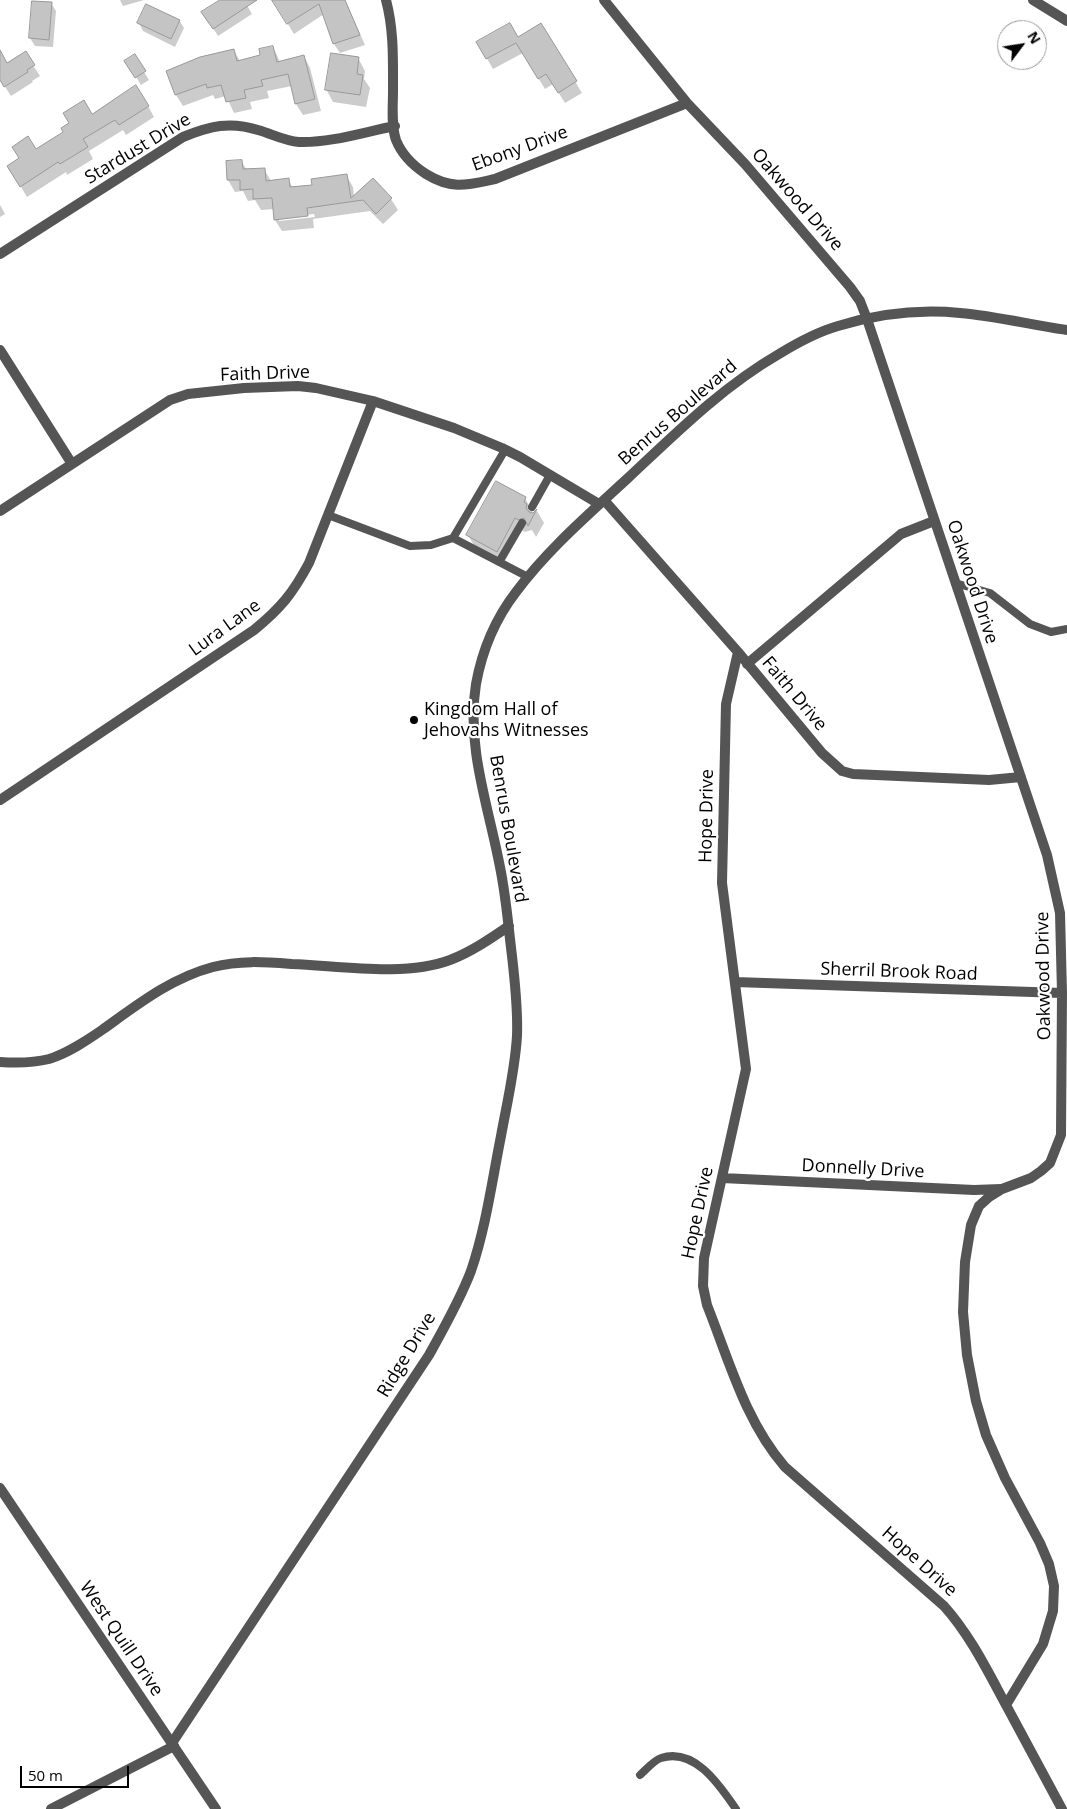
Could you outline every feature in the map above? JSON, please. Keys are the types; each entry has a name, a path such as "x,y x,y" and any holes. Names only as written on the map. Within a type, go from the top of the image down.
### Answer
{"street":[{"name":"Ebony Drive","path":"386,0 393,39 396,139 408,160 416,168 436,180 465,186 495,179 687,103"},
{"name":"Oakwood Drive","path":"604,0 687,103 745,164 850,286 860,301 1021,777 1057,893 1060,913 1064,1041 1061,1135 1050,1163 1031,1178 1002,1189 979,1206 971,1225 965,1262 964,1312 967,1355 976,1401 986,1435 1005,1478 1040,1543 1049,1564 1054,1586 1053,1611 1043,1644 1006,1705"},
{"path":"1033,0 1067,21"},
{"name":"Stardust Drive","path":"0,254 184,137 206,128 230,125 256,129 287,140 306,142 332,139 395,126"},
{"name":"Benrus Boulevard","path":"0,1062 34,1062 50,1058 81,1044 163,988 189,975 215,966 252,961 387,969 412,968 450,960 481,945 509,926 500,865 480,775 474,727 474,706 479,672 487,644 506,607 528,577 570,532 719,394 757,367 796,344 834,327 867,318 912,312 963,313 1067,330"},
{"path":"0,350 72,464"},
{"name":"Faith Drive","path":"0,511 154,409 170,400 188,394 244,388 298,386 316,388 373,401 454,428 505,450 602,502 738,652 822,753 842,771 852,774 989,780 1021,777"},
{"name":"Lura Lane","path":"0,800 254,630 275,612 296,587 309,563 373,401"},
{"path":"747,664 901,534 934,521"},
{"name":"Hope Drive","path":"738,652 726,704 722,883 746,1069 704,1258 703,1286 707,1304 750,1416 762,1438 785,1467 944,1606 974,1645 1006,1705"},
{"name":"Ridge Drive","path":"52,1809 173,1744 429,1355 448,1320 470,1272 485,1220 512,1073 517,1034 516,988 509,926"},
{"name":"Sherril Brook Road","path":"735,982 1062,993"},
{"name":"Donnelly Drive","path":"722,1178 974,1190 1002,1189"},
{"name":"West Quill Drive","path":"0,1488 216,1809"},
{"path":"1006,1705 1062,1809"}],"lane":[{"path":"328,515 410,546 431,545 453,538 505,450"},
{"path":"532,506 550,475"},
{"path":"499,562 522,523"},
{"path":"453,538 528,577"},
{"path":"954,583 990,593 1030,624 1051,632 1067,630"},
{"path":"640,1775 660,1758 678,1756 695,1762 722,1789 736,1809"}],"building":[{"path":"220,0 257,0 213,29 201,12"},
{"path":"272,0 345,0 360,35 333,44 319,4 287,24"},
{"path":"32,1 52,2 49,40 29,38"},
{"path":"146,4 180,20 171,39 137,23"},
{"path":"510,23 518,37 541,23 577,81 558,93 546,74 538,79 516,43 486,59 476,42"},
{"path":"273,46 277,62 304,55 315,99 295,104 288,74 261,80 263,86 244,90 246,98 226,102 221,85 207,88 206,84 175,95 166,71 200,57 234,49 237,61 260,55 259,49"},
{"path":"0,50 7,63 26,51 35,65 27,70 28,72 4,87 0,80"},
{"path":"331,53 359,57 357,74 363,75 360,95 325,90"},
{"path":"135,54 146,71 135,78 124,61"},
{"path":"136,85 149,106 119,125 115,120 83,139 88,147 60,164 58,162 20,187 7,166 19,158 12,147 28,136 36,149 63,132 61,128 69,123 63,113 84,100 92,114"},
{"path":"242,160 243,169 265,168 266,181 289,178 290,187 312,185 311,179 347,174 351,198 373,178 392,198 376,214 363,200 307,208 308,216 274,220 272,198 253,199 253,189 240,190 240,180 227,180 226,161"},
{"path":"496,481 526,497 524,502 527,504 526,508 529,512 533,513 537,509 528,526 524,518 518,520 515,518 497,552 466,535"}],"place":[{"name":"Kingdom Hall of Jehovahs Witnesses","path":"414,720"}]}
